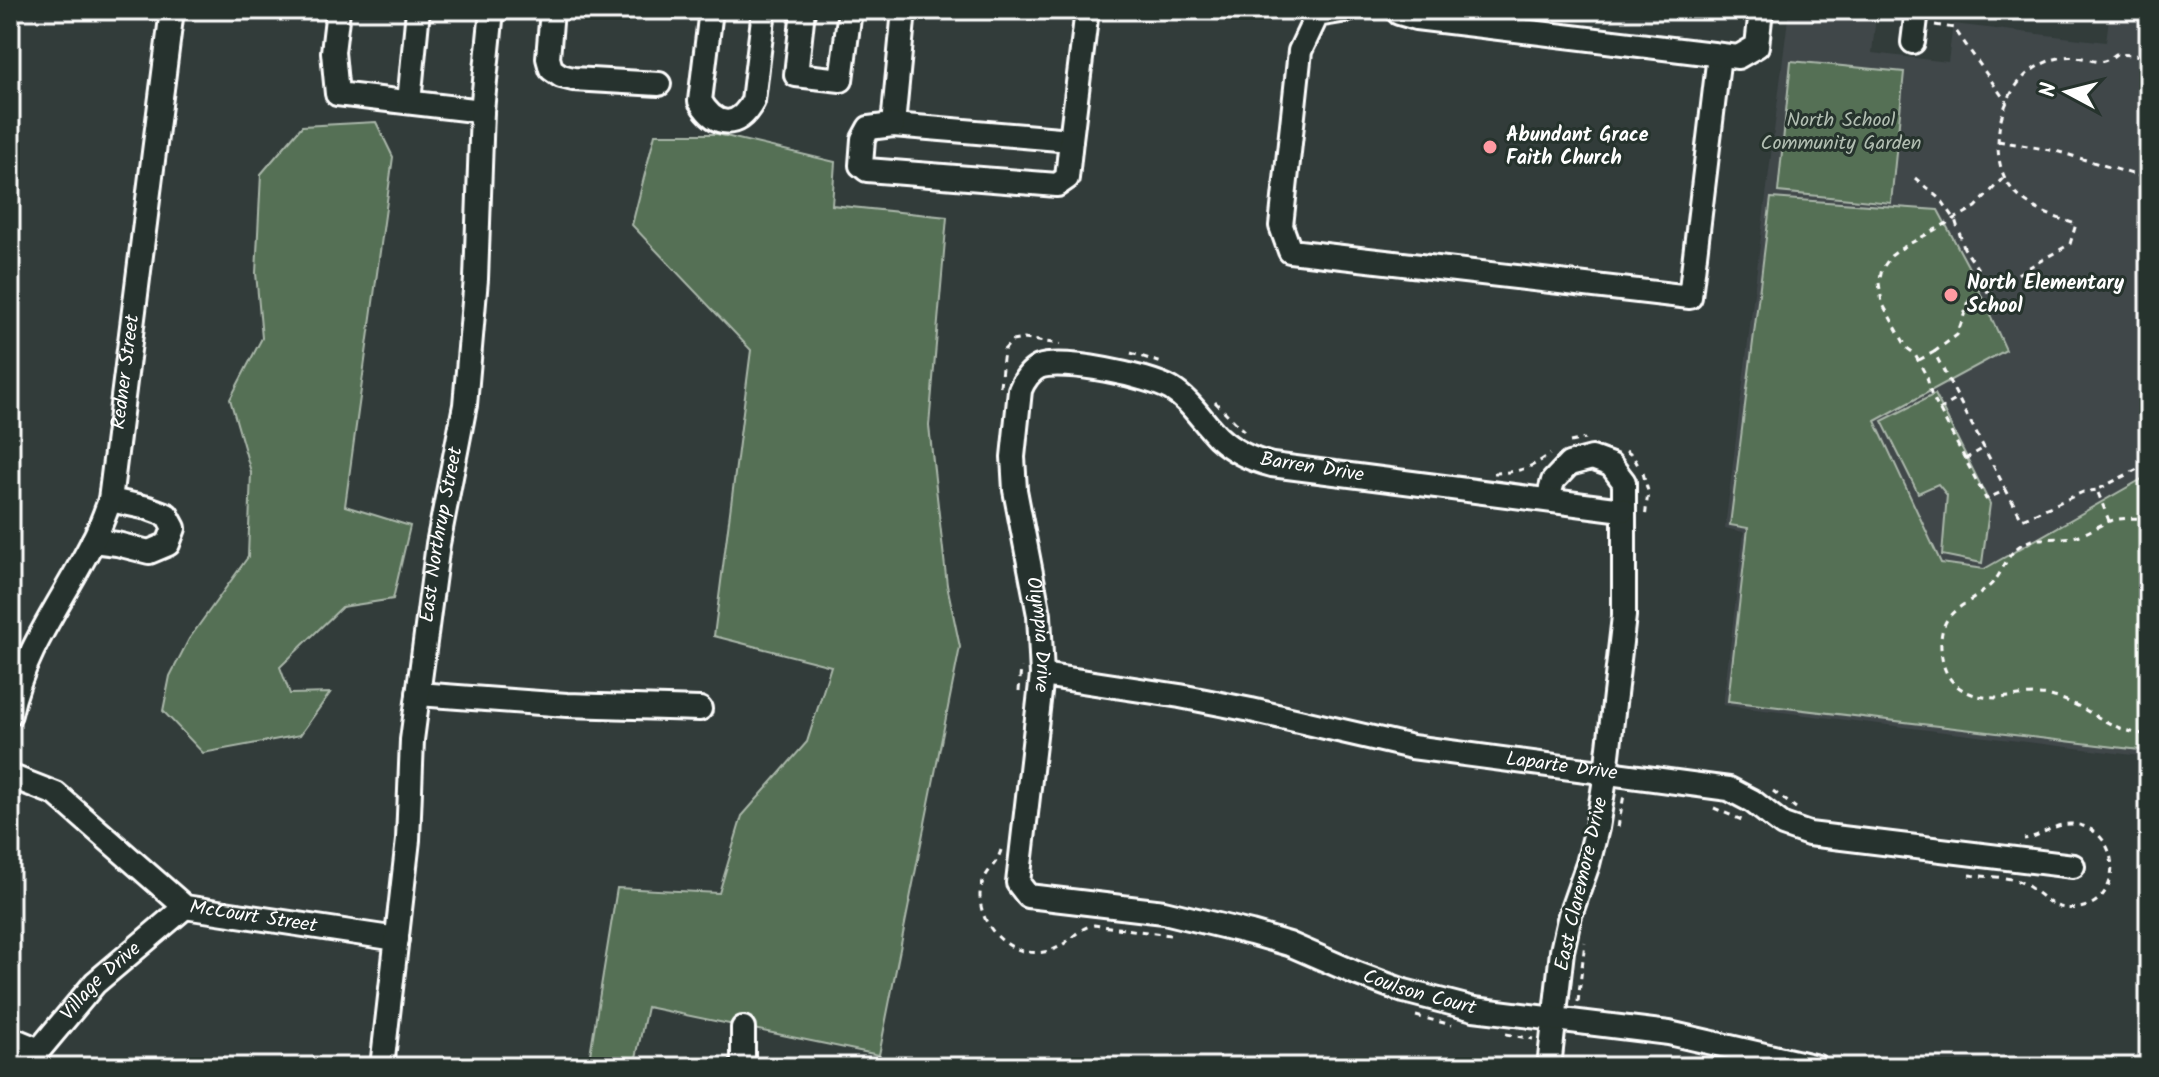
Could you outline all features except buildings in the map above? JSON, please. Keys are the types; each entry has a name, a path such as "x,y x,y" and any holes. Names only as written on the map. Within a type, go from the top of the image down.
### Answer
{"street":[{"name":"Redner Street","path":"10,714 29,659 93,541 110,500 172,10"},
{"path":"338,10 333,52 337,94 482,111"},
{"path":"409,102 418,10"},
{"name":"East Northrup Street","path":"383,1064 408,840 412,740 438,544 465,405 476,279 482,111 492,10"},
{"path":"552,10 548,58 551,69 561,76 659,84"},
{"path":"711,10 700,101 716,119 730,122 747,112 753,101 764,10"},
{"path":"803,10 796,75 841,80 850,10"},
{"path":"893,125 904,10"},
{"path":"1071,140 893,125 869,128 863,139 861,165 867,170 1057,185 1067,178 1087,10"},
{"path":"1347,10 1317,15 1300,51 1281,226 1290,251 1690,297 1719,55"},
{"path":"1399,10 1399,13 1416,18 1738,57 1757,46 1761,10"},
{"name":"Barren Drive","path":"1031,372 1052,364 1128,373 1151,380 1186,400 1233,449 1252,460 1272,465 1623,510"},
{"name":"Olympia Drive","path":"1028,896 1018,883 1042,675 1039,615 1015,490 1013,457 1020,390 1031,372"},
{"name":"East Claremore Drive","path":"1548,499 1553,481 1569,464 1592,458 1611,465 1624,482 1624,616 1606,773 1597,828 1562,951 1549,1067"},
{"path":"93,541 149,552 168,544 174,528 167,515 110,500"},
{"name":"Laparte Drive","path":"1042,675 1237,707 1412,747 1729,789 1752,801 1783,825 1809,834 2073,866"},
{"path":"418,694 567,705 700,709"},
{"name":"McCourt Street","path":"10,776 56,794 185,907 397,939"},
{"name":"Coulson Court","path":"1028,896 1164,912 1202,920 1289,944 1404,991 1474,1009 1680,1035 1817,1067"},
{"name":"Village Drive","path":"34,1058 95,983 185,907"},
{"path":"743,1028 743,1067"},
{"path":"10,1038 34,1058"}],"path":[{"path":"1918,25 1954,28 2007,103"},
{"path":"1918,361 1957,335 1969,301 2070,244 2076,224 2036,210 2017,195 2003,177 1998,141 2000,121 2021,80 2035,68 2055,59 2074,56 2098,63 2108,61 2116,54 2149,56"},
{"path":"1998,141 2056,151 2149,179"},
{"path":"2003,177 1976,207 1891,256 1882,269 1879,283 1882,303 1927,377 1931,394 1986,499 2006,490"},
{"path":"1915,178 1942,201 1955,219 1964,248 1991,289"},
{"path":"1934,352 2022,519 2083,492 2097,490 2149,463"},
{"path":"1939,410 1959,398"},
{"path":"1965,459 1984,448"},
{"path":"2097,490 2109,521"},
{"path":"2149,519 2109,521 2079,536 2039,539 2022,544 2009,557 1996,579 1958,607 1946,621 1941,639 1942,661 1950,680 1964,690 1983,697 2003,699 2050,696 2069,701 2118,727 2137,734 2149,734"}],"shaded area":[{"name":"North Elementary School","path":"1789,10 1838,10 1876,15 1872,53 1948,62 1953,24 2106,42 2110,10 2149,10 2149,757 1723,705 1744,532 1725,528"}],"green space":[{"name":"North School Community Garden","path":"1791,61 1904,72 1891,203 1778,192"},
{"path":"376,122 393,157 345,506 410,526 393,599 342,607 280,667 290,694 330,693 300,735 203,753 163,711 170,676 189,639 248,557 251,472 230,399 262,338 256,273 261,174 302,126"},
{"path":"655,134 717,134 835,162 832,205 947,217 929,426 947,585 960,647 879,1055 647,1007 634,1067 588,1067 617,888 719,893 742,816 807,742 831,666 714,636 751,350 632,225"},
{"path":"1771,198 1938,210 1968,266 2006,350 1875,421 1941,563 1984,569 2149,475 2149,751 1728,701 1748,528 1730,525"},
{"path":"1935,394 1990,504 1982,563 1942,555 1947,495 1938,484 1918,493 1882,421"}],"place":[{"name":"Abundant Grace Faith Church","path":"1490,147"},
{"name":"North Elementary School","path":"1951,295"}]}
